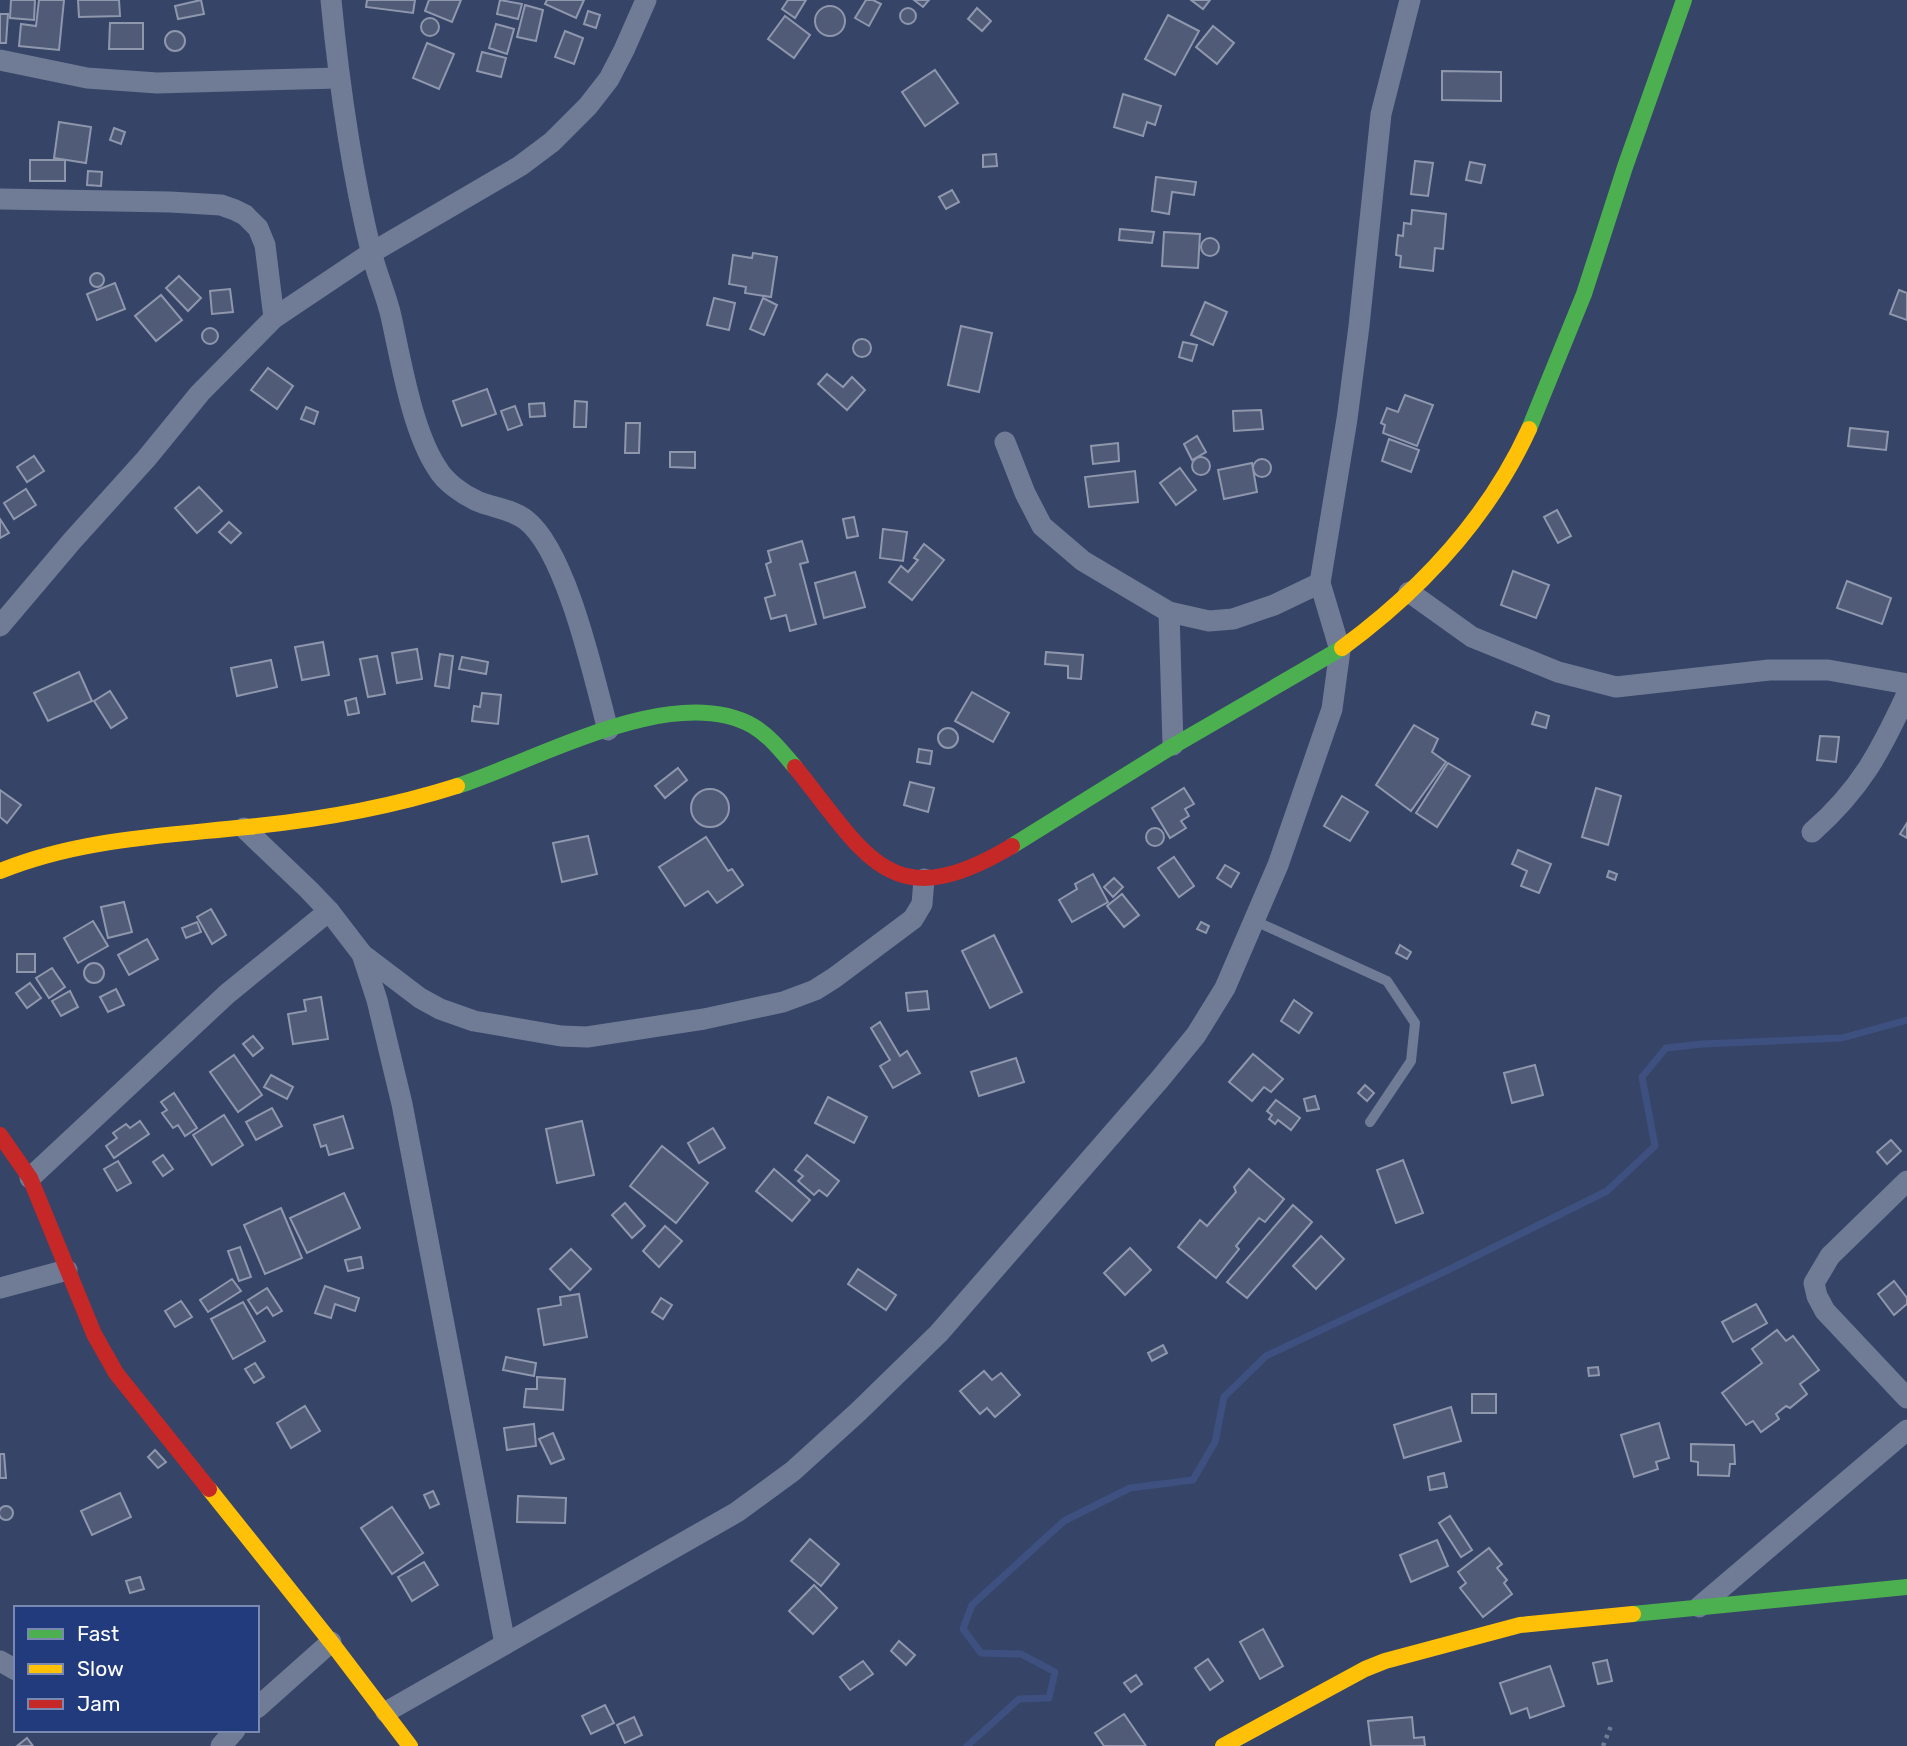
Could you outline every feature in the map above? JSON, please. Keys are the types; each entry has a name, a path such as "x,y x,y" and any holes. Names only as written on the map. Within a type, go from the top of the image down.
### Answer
{"street":[{"path":"331,0 338,78 371,253 386,294 413,407 423,437 436,468 449,482 476,500 508,510 525,519 538,531 552,554 567,590 587,649 608,730"},
{"path":"0,626 200,393 274,318 371,253 520,166 552,142 589,106 608,79 641,16 646,0"},
{"path":"386,1712 737,1512 793,1471 939,1333 1167,1070 1196,1035 1225,988 1252,920 1278,866 1332,709 1340,650 1320,583 1353,379 1381,114 1410,0"},
{"path":"0,871 61,848 113,840 244,828 411,799 457,786 608,730 670,713 694,712 716,713 758,728 782,751 846,834 866,853 906,877 925,879 954,873 995,855 1173,745 1340,650 1438,565 1488,502 1525,437 1571,331 1684,0"},
{"path":"0,60 88,78 157,83 338,78"},
{"path":"0,199 170,202 221,205 235,210 245,215 258,228 265,245 274,318"},
{"path":"1005,442 1025,494 1042,526 1083,561 1170,612 1209,621 1233,619 1274,605 1320,583"},
{"path":"1409,592 1472,637 1558,672 1616,687 1769,670 1828,670 1907,684"},
{"path":"1170,612 1173,745"},
{"path":"1812,832 1839,808 1856,787 1879,751 1907,694"},
{"path":"244,828 329,911 362,954 420,998 440,1009 474,1021 561,1036 587,1037 726,1014 782,1002 815,990 913,919 922,904 925,879"},
{"path":"30,1178 227,994 329,911"},
{"path":"362,954 377,1000 402,1104 505,1644"},
{"path":"0,1135 30,1178 94,1334 116,1373 331,1642 410,1746"},
{"path":"1907,1181 1830,1256 1814,1283 1825,1311 1907,1398"},
{"path":"0,1288 66,1270"},
{"path":"1697,1609 1907,1430"},
{"path":"1223,1746 1343,1679 1385,1661 1520,1625 1907,1587"},
{"path":"259,1705 331,1642"},
{"path":"221,1746 233,1732"}],"lane":[{"path":"1252,920 1387,981 1415,1024 1411,1061 1370,1122"}],"path":[{"path":"1603,1746 1611,1726"}],"building":[{"path":"11,0 35,0 34,20 10,18"},
{"path":"39,0 64,0 59,50 19,46 21,24 36,26"},
{"path":"78,0 119,0 120,16 79,17"},
{"path":"201,0 204,14 178,19 175,6"},
{"path":"367,0 415,0 413,13 366,7"},
{"path":"429,0 461,0 452,22 425,11"},
{"path":"500,0 522,4 518,19 497,14"},
{"path":"547,0 584,0 576,18 545,4"},
{"path":"788,0 806,0 795,18 782,9"},
{"path":"866,0 881,4 869,26 855,18"},
{"path":"914,0 929,0 923,7"},
{"path":"1191,0 1210,0 1203,9"},
{"path":"525,5 543,10 536,41 517,37"},
{"path":"830,6 841,10 845,21 841,32 830,36 819,32 815,21 819,10"},
{"path":"908,8 914,10 914,22 908,24 902,22 900,16 902,10"},
{"path":"977,8 991,21 982,31 968,19"},
{"path":"588,11 600,15 596,28 584,24"},
{"path":"0,14 8,14 6,43 0,43"},
{"path":"1168,15 1199,31 1175,75 1145,59"},
{"path":"785,16 810,35 794,58 768,39"},
{"path":"426,18 434,18 439,27 437,34 426,36 421,31 421,23"},
{"path":"110,23 143,23 143,49 109,49"},
{"path":"496,24 514,29 507,54 489,48"},
{"path":"1213,26 1234,43 1217,64 1196,47"},
{"path":"175,31 182,34 185,41 182,48 175,51 168,48 165,41 168,34"},
{"path":"565,31 583,38 574,64 555,57"},
{"path":"427,43 454,54 439,89 413,78"},
{"path":"482,52 506,58 501,77 477,71"},
{"path":"935,70 958,103 925,126 902,92"},
{"path":"1442,71 1501,72 1501,101 1442,100"},
{"path":"1123,94 1161,106 1155,125 1147,122 1143,136 1114,127"},
{"path":"59,122 91,127 86,163 54,158"},
{"path":"114,128 125,132 121,144 110,140"},
{"path":"996,154 997,166 983,167 983,155"},
{"path":"30,160 65,160 65,181 30,181"},
{"path":"1415,161 1433,163 1428,196 1411,194"},
{"path":"1470,162 1485,165 1481,183 1466,180"},
{"path":"88,171 102,172 101,186 87,185"},
{"path":"1156,177 1196,182 1194,195 1172,192 1169,214 1152,211"},
{"path":"952,190 959,202 946,209 939,197"},
{"path":"1412,210 1446,214 1443,249 1435,248 1433,271 1400,267 1401,256 1396,255 1398,235 1403,236 1404,223 1411,224"},
{"path":"1120,229 1154,232 1152,243 1119,240"},
{"path":"1164,232 1200,234 1198,268 1162,266"},
{"path":"1210,238 1216,241 1219,247 1216,253 1210,256 1204,253 1201,247 1204,241"},
{"path":"753,253 777,257 771,297 745,293 746,287 729,284 733,255 752,258"},
{"path":"94,273 100,273 104,280 100,287 94,287 90,283 90,277"},
{"path":"179,276 201,298 188,311 166,288"},
{"path":"115,283 125,309 97,320 87,294"},
{"path":"230,289 233,312 212,314 210,291"},
{"path":"1899,290 1907,293 1907,320 1890,314"},
{"path":"161,295 182,320 156,341 135,316"},
{"path":"714,298 735,303 729,330 707,325"},
{"path":"763,298 777,305 764,335 750,329"},
{"path":"1205,302 1227,312 1213,345 1191,335"},
{"path":"961,326 992,333 979,392 948,385"},
{"path":"207,328 213,328 218,336 216,342 207,344 202,339 202,333"},
{"path":"858,339 866,339 871,348 869,355 858,357 853,352 853,344"},
{"path":"1183,342 1197,345 1192,361 1179,357"},
{"path":"268,368 293,386 277,409 251,390"},
{"path":"827,374 843,387 852,377 865,390 847,410 818,384"},
{"path":"487,389 496,414 462,426 453,401"},
{"path":"1405,395 1433,405 1417,446 1383,433 1385,425 1381,423 1387,408 1398,412"},
{"path":"575,401 587,402 586,427 574,427"},
{"path":"544,403 545,416 530,417 529,404"},
{"path":"515,406 522,425 508,430 501,411"},
{"path":"306,407 318,412 314,424 301,419"},
{"path":"1261,410 1263,429 1234,431 1233,411"},
{"path":"626,423 640,423 639,453 625,453"},
{"path":"1850,428 1888,432 1886,450 1848,446"},
{"path":"1197,436 1206,452 1192,460 1184,444"},
{"path":"1389,439 1419,450 1411,472 1382,461"},
{"path":"1118,443 1119,461 1093,464 1091,446"},
{"path":"670,452 695,452 695,468 670,467"},
{"path":"34,456 44,471 27,482 17,467"},
{"path":"1197,457 1205,457 1210,466 1208,473 1197,475 1192,470 1192,462"},
{"path":"1258,459 1266,459 1271,468 1269,475 1258,477 1253,472 1253,464"},
{"path":"1252,463 1257,492 1224,499 1218,470"},
{"path":"1180,468 1196,490 1176,505 1160,483"},
{"path":"1135,471 1138,502 1089,507 1085,477"},
{"path":"199,487 222,511 197,533 175,508"},
{"path":"26,489 36,505 14,519 4,503"},
{"path":"1557,510 1571,536 1558,543 1544,517"},
{"path":"854,517 858,536 847,538 843,519"},
{"path":"0,519 9,533 0,538"},
{"path":"229,522 241,533 231,543 219,532"},
{"path":"883,529 907,532 903,561 880,558"},
{"path":"802,541 808,562 800,564 816,624 790,631 786,615 771,619 765,598 775,595 766,564 771,562 768,551"},
{"path":"924,544 944,560 912,600 889,582 901,566 908,572 918,560 914,558"},
{"path":"1513,571 1549,585 1536,618 1501,605"},
{"path":"855,572 865,607 824,618 815,583"},
{"path":"1847,581 1891,598 1882,624 1837,608"},
{"path":"323,642 329,675 302,680 295,647"},
{"path":"417,649 422,679 397,683 392,653"},
{"path":"1046,652 1083,655 1081,679 1068,678 1068,666 1045,664"},
{"path":"440,654 453,656 449,688 435,686"},
{"path":"377,656 385,694 368,697 360,659"},
{"path":"462,657 488,662 486,674 459,669"},
{"path":"271,660 277,687 237,696 231,668"},
{"path":"79,672 92,701 48,721 34,693"},
{"path":"110,691 127,718 111,728 94,701"},
{"path":"972,692 1009,713 993,742 955,721"},
{"path":"482,693 501,695 498,724 472,721 474,706 480,707"},
{"path":"356,698 359,713 348,715 345,701"},
{"path":"1536,712 1549,716 1546,728 1532,724"},
{"path":"1414,725 1438,739 1432,752 1446,762 1411,811 1376,785"},
{"path":"948,728 955,731 958,738 955,745 948,748 941,745 938,738 941,731"},
{"path":"1820,736 1839,737 1836,762 1817,760"},
{"path":"919,749 932,751 930,764 917,762"},
{"path":"1448,763 1470,776 1437,827 1416,813"},
{"path":"678,768 687,780 665,798 655,786"},
{"path":"910,782 934,788 928,812 904,805"},
{"path":"1184,788 1194,804 1185,809 1189,816 1181,821 1186,828 1170,838 1152,808"},
{"path":"1596,788 1621,796 1608,845 1582,837"},
{"path":"710,789 723,795 729,808 723,821 710,827 697,821 691,808 697,795"},
{"path":"0,790 21,805 7,823 0,817"},
{"path":"1342,796 1368,812 1350,841 1324,826"},
{"path":"1907,823 1907,838 1900,834"},
{"path":"1155,828 1163,833 1164,837 1159,845 1155,846 1147,841 1146,837 1151,829"},
{"path":"588,836 597,874 562,882 553,843"},
{"path":"706,837 728,871 732,869 743,885 717,903 708,891 685,906 659,867"},
{"path":"1518,850 1551,864 1539,893 1521,886 1527,871 1512,864"},
{"path":"1174,857 1194,886 1179,897 1158,868"},
{"path":"1225,865 1239,873 1231,887 1217,878"},
{"path":"1609,871 1617,874 1615,880 1607,877"},
{"path":"1093,874 1108,902 1072,922 1059,900 1077,889 1075,884"},
{"path":"1114,878 1123,887 1113,897 1104,887"},
{"path":"1122,894 1139,915 1124,927 1107,906"},
{"path":"124,902 132,932 108,938 101,907"},
{"path":"211,909 226,935 212,944 197,917"},
{"path":"93,921 108,946 78,963 64,938"},
{"path":"197,922 201,932 186,938 182,928"},
{"path":"1201,922 1209,926 1206,933 1197,929"},
{"path":"994,935 1022,992 990,1008 962,951"},
{"path":"147,939 158,959 129,975 118,955"},
{"path":"1400,945 1411,952 1407,959 1396,953"},
{"path":"17,954 35,954 35,972 17,972"},
{"path":"94,963 101,966 104,973 101,980 94,983 87,980 84,973 87,966"},
{"path":"52,968 65,987 49,998 36,978"},
{"path":"30,983 41,998 27,1008 16,993"},
{"path":"116,989 124,1005 108,1012 100,997"},
{"path":"70,991 78,1007 61,1016 52,1001"},
{"path":"927,991 929,1009 908,1011 906,993"},
{"path":"321,997 328,1039 293,1044 288,1014 306,1011 304,1000"},
{"path":"1294,1000 1312,1013 1299,1033 1281,1021"},
{"path":"880,1022 900,1056 907,1051 920,1073 893,1088 880,1066 890,1060 871,1028"},
{"path":"253,1036 263,1048 253,1056 243,1044"},
{"path":"1253,1054 1283,1079 1271,1092 1264,1087 1252,1101 1229,1082"},
{"path":"234,1055 262,1095 238,1112 210,1072"},
{"path":"1016,1058 1024,1082 979,1096 971,1072"},
{"path":"1535,1065 1543,1095 1512,1103 1504,1073"},
{"path":"271,1075 293,1087 287,1099 264,1087"},
{"path":"1365,1085 1374,1093 1367,1101 1358,1093"},
{"path":"174,1093 197,1128 185,1136 178,1125 173,1128 162,1113 167,1110 161,1102"},
{"path":"1315,1096 1319,1109 1307,1111 1304,1099"},
{"path":"828,1097 867,1117 854,1143 815,1123"},
{"path":"1276,1100 1300,1118 1291,1130 1278,1120 1275,1124 1269,1119 1272,1115 1267,1111"},
{"path":"272,1108 282,1126 256,1140 246,1122"},
{"path":"224,1115 243,1145 212,1165 193,1135"},
{"path":"343,1116 353,1148 329,1155 326,1145 321,1147 314,1125"},
{"path":"140,1121 149,1134 114,1158 106,1146 117,1138 113,1133 126,1124 130,1128"},
{"path":"582,1121 594,1175 557,1183 546,1129"},
{"path":"713,1128 725,1148 699,1163 688,1143"},
{"path":"1891,1140 1901,1151 1887,1164 1877,1152"},
{"path":"662,1146 708,1183 676,1223 630,1186"},
{"path":"163,1155 173,1169 163,1176 153,1162"},
{"path":"807,1155 839,1181 827,1196 819,1190 814,1195 798,1181 803,1176 795,1170"},
{"path":"1403,1160 1423,1213 1396,1223 1377,1170"},
{"path":"118,1161 131,1183 117,1191 104,1169"},
{"path":"774,1169 810,1200 792,1221 756,1191"},
{"path":"1249,1169 1284,1199 1265,1222 1259,1218 1236,1246 1239,1249 1216,1278 1178,1247 1200,1220 1207,1226 1236,1192 1234,1187"},
{"path":"344,1193 360,1228 307,1253 290,1218"},
{"path":"625,1203 645,1226 632,1238 612,1215"},
{"path":"1293,1205 1312,1222 1247,1298 1227,1282"},
{"path":"281,1208 302,1258 265,1274 244,1225"},
{"path":"665,1226 682,1241 659,1267 643,1251"},
{"path":"1321,1236 1344,1259 1316,1289 1293,1266"},
{"path":"240,1247 251,1277 239,1281 228,1251"},
{"path":"1130,1248 1151,1270 1125,1295 1104,1273"},
{"path":"571,1249 591,1269 570,1290 550,1269"},
{"path":"361,1257 363,1268 348,1271 345,1260"},
{"path":"858,1269 896,1295 886,1310 848,1284"},
{"path":"232,1279 241,1291 208,1312 200,1300"},
{"path":"1894,1281 1907,1298 1907,1304 1894,1315 1878,1294"},
{"path":"325,1286 359,1298 355,1311 335,1304 331,1318 315,1313"},
{"path":"267,1288 282,1311 273,1316 267,1307 257,1314 248,1300"},
{"path":"579,1294 587,1337 544,1345 538,1309 561,1305 560,1297"},
{"path":"661,1298 672,1305 663,1319 652,1312"},
{"path":"181,1301 192,1317 175,1327 165,1311"},
{"path":"243,1302 265,1341 233,1359 211,1319"},
{"path":"1756,1304 1767,1323 1733,1342 1722,1322"},
{"path":"1777,1330 1786,1341 1793,1336 1819,1370 1800,1384 1807,1394 1790,1408 1786,1406 1776,1414 1779,1419 1761,1432 1753,1421 1746,1425 1722,1393 1762,1363 1752,1349"},
{"path":"1163,1345 1167,1353 1152,1361 1148,1353"},
{"path":"506,1357 536,1363 534,1376 503,1370"},
{"path":"255,1363 264,1377 254,1383 245,1369"},
{"path":"1598,1367 1599,1375 1589,1376 1588,1368"},
{"path":"984,1371 992,1380 1001,1373 1020,1395 995,1417 987,1408 980,1414 960,1391"},
{"path":"537,1377 565,1379 563,1410 524,1407 526,1389 537,1389"},
{"path":"1472,1394 1496,1394 1496,1413 1472,1413"},
{"path":"305,1406 320,1431 291,1448 277,1423"},
{"path":"1451,1407 1461,1441 1404,1458 1394,1425"},
{"path":"1659,1423 1669,1458 1656,1462 1658,1469 1634,1477 1621,1435"},
{"path":"534,1424 536,1446 507,1450 504,1428"},
{"path":"553,1433 564,1459 551,1464 539,1439"},
{"path":"1691,1444 1734,1445 1735,1464 1730,1464 1729,1476 1698,1475 1698,1462 1691,1461"},
{"path":"155,1450 166,1462 158,1468 148,1457"},
{"path":"0,1454 4,1454 6,1478 0,1478"},
{"path":"1444,1473 1447,1487 1430,1490 1428,1477"},
{"path":"433,1491 439,1504 430,1508 424,1495"},
{"path":"120,1493 131,1517 92,1535 81,1511"},
{"path":"518,1496 566,1498 565,1523 517,1522"},
{"path":"6,1506 11,1508 11,1518 6,1520 1,1518 -1,1513 1,1508"},
{"path":"392,1507 423,1553 392,1574 361,1528"},
{"path":"1450,1516 1472,1550 1461,1557 1439,1523"},
{"path":"810,1539 839,1564 821,1586 791,1561"},
{"path":"1437,1540 1448,1566 1411,1582 1400,1555"},
{"path":"1489,1548 1502,1564 1497,1568 1507,1580 1504,1583 1512,1594 1483,1617 1460,1588 1466,1583 1458,1572"},
{"path":"424,1562 438,1585 412,1601 398,1577"},
{"path":"140,1577 144,1589 130,1593 126,1581"},
{"path":"814,1585 837,1608 813,1634 789,1611"},
{"path":"1263,1629 1283,1666 1260,1679 1240,1642"},
{"path":"899,1641 915,1655 906,1665 891,1651"},
{"path":"1208,1659 1223,1681 1210,1690 1195,1668"},
{"path":"1607,1660 1612,1681 1598,1684 1593,1663"},
{"path":"863,1661 873,1674 850,1690 840,1677"},
{"path":"1550,1666 1564,1706 1530,1718 1527,1708 1511,1714 1500,1683"},
{"path":"1136,1675 1142,1684 1131,1692 1124,1683"},
{"path":"605,1705 614,1723 591,1734 582,1716"},
{"path":"1124,1714 1146,1746 1104,1746 1095,1733"},
{"path":"634,1717 642,1735 625,1743 617,1725"},
{"path":"1412,1717 1414,1738 1424,1737 1425,1746 1371,1746 1368,1721"},
{"path":"27,1738 33,1746 17,1746"}],"waterway":[{"path":"967,1746 1019,1699 1049,1698 1055,1672 1021,1654 981,1653 963,1629 972,1605 1064,1521 1130,1488 1193,1480 1215,1442 1224,1397 1266,1356 1607,1191 1655,1146 1642,1077 1666,1048 1842,1038 1907,1020"}],"traffic: fast":[{"path":"1529,429 1584,294 1684,0"},
{"path":"1012,846 1168,749 1342,648"},
{"path":"457,786 605,730 645,719 684,713 721,715 753,726 771,740 795,767"},
{"path":"1633,1614 1907,1587"}],"traffic: slow":[{"path":"1342,648 1399,602 1450,550 1494,493 1529,429"},
{"path":"0,871 30,860 90,845 326,817 405,801 457,786"},
{"path":"209,1489 410,1746"},
{"path":"1223,1746 1365,1669 1385,1661 1520,1625 1633,1614"}],"traffic: jam":[{"path":"795,767 863,850 885,867 909,877 937,877 971,867 1012,846"},
{"path":"0,1135 30,1178 94,1334 116,1373 209,1489"}]}
